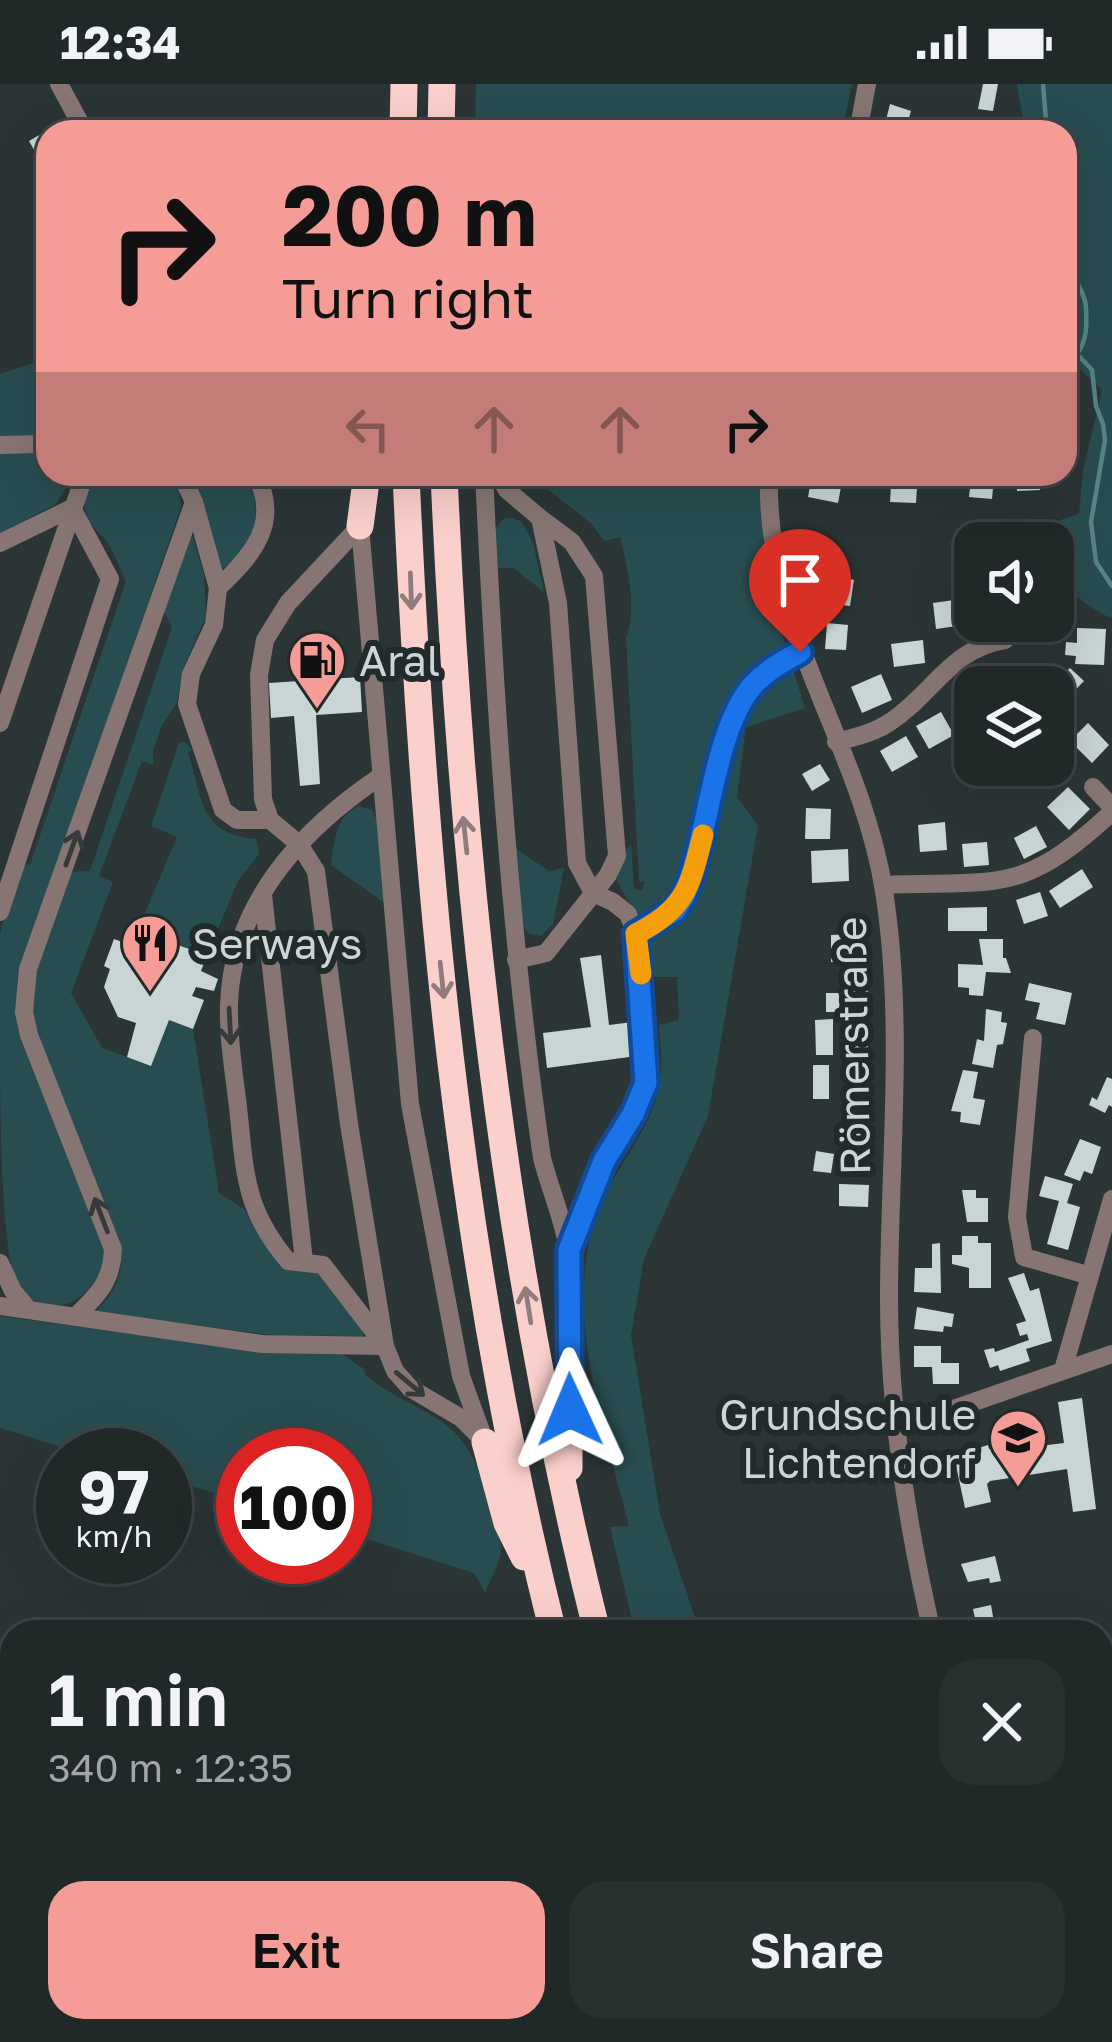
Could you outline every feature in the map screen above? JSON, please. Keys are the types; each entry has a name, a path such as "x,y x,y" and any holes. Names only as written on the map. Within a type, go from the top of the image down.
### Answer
{"highway":[{"path":"403,120 404,84"},
{"path":"441,120 442,84"},
{"path":"360,526 365,486"},
{"path":"407,486 424,786 453,1082 495,1371 550,1620"},
{"path":"445,486 463,814 491,1057 542,1395 593,1620"},
{"path":"567,1502 569,1250"},
{"path":"485,1442 507,1523 544,1598"}],"street":[{"path":"59,84 78,120"},
{"path":"860,120 867,84"},
{"path":"0,445 36,444"},
{"path":"0,723 80,486"},
{"path":"187,486 218,589 214,625 191,674 187,704 223,810 237,820 270,820"},
{"path":"218,589 261,539 266,514 258,486"},
{"path":"485,486 496,732 516,961 542,1158 569,1250"},
{"path":"505,486 572,542 594,576 616,856 608,875 546,953 516,961"},
{"name":"Römerstraße","path":"769,486 777,578 800,652 863,811 884,885 894,975 889,1296 896,1429 930,1620"},
{"path":"76,1316 100,1294 112,1271 113,1249 29,1035 24,991 194,502"},
{"path":"0,543 72,508"},
{"path":"0,912 110,579 72,508"},
{"path":"540,518 558,603 577,863 593,893 628,914 636,934 646,1083 604,1161 569,1250"},
{"path":"360,526 410,1104 461,1376 485,1442"},
{"path":"360,526 288,603 265,640 259,675 263,799 270,820 299,844 316,871 350,1124 394,1371 410,1388 461,1418 485,1442"},
{"path":"836,742 892,721 970,650 998,642"},
{"path":"636,934 675,910 684,896 731,721 750,688 800,652"},
{"path":"381,776 348,798 299,844 262,890 235,961 229,1001 251,1205 266,1234 289,1261 323,1265 386,1346"},
{"path":"884,885 1000,883 1034,872 1059,857 1112,809 1094,787"},
{"path":"262,890 304,1261"},
{"path":"1033,1038 1018,1216 1024,1257 1088,1275"},
{"path":"1063,1370 1112,1199"},
{"path":"0,1263 28,1309"},
{"path":"0,1306 262,1344 386,1346"},
{"path":"896,1429 1112,1354"}],"shaded area":[{"path":"476,84 852,84 844,120 475,120"},
{"path":"1017,84 1112,84 1112,618 1074,593 1074,522 1054,522 1079,514 1083,470 1102,390 1077,366 1077,120 1023,120"},
{"path":"36,362 36,436 0,436 0,374"},
{"path":"0,454 36,454 36,486 67,486 56,504 0,533"},
{"path":"89,486 178,486 181,507 18,979 20,1034 105,1251 92,1285 80,1297 52,1306 24,1293 13,1275 9,1251 0,1085 0,934 24,864 30,865 126,581 109,545 86,515"},
{"path":"195,486 250,486 256,513 250,539 221,569"},
{"path":"543,486 761,486 766,582 805,708 746,727 737,797 758,825 708,1116 644,1259 631,1335 660,1514 696,1620 632,1620 610,1527 629,1526 586,1342 585,1267 592,1229 656,1100 661,1066 659,1025 679,1020 677,977 647,977 645,940 682,918 674,893 648,916 635,909 617,880 623,854 631,844 634,889 642,890 645,882 639,882 626,637 631,601 620,537 604,541 591,523"},
{"path":"503,519 522,522 533,543 544,592 513,568 496,568 495,529"},
{"path":"192,535 204,575 206,616 184,666 177,703 162,725 153,765 142,761 99,876 113,882 71,993 102,1048 150,1065 169,1020 193,1029 219,1193 244,1209 280,1267 320,1273 361,1325 363,1336 271,1335 95,1312 117,1281 120,1242 32,1022 34,972 71,872 90,871 172,627 162,608"},
{"path":"185,742 192,750 188,753 201,799 213,822 237,836 256,839 259,854 238,881 207,955 166,941 169,930 142,920 177,837 151,826 179,743"},
{"path":"359,806 372,810 377,821 385,903 331,865 341,823"},
{"path":"512,846 549,871 564,868 553,924 541,936 528,933 523,925"},
{"path":"0,1316 263,1352 342,1354 376,1383 445,1424 466,1447 492,1499 500,1534 499,1560 485,1592 474,1573 372,1541 372,1428 216,1428 216,1494 192,1486 192,1428 36,1428 36,1439 0,1428"}],"building":[{"path":"983,84 998,84 993,111 978,109"},
{"path":"890,104 911,111 908,120 886,120"},
{"path":"810,486 841,487 838,503 808,497"},
{"path":"891,486 917,487 916,503 890,502"},
{"path":"1003,486 993,488 992,499 969,497 970,488 924,487"},
{"path":"1017,486 1040,486 1040,490 1017,491"},
{"path":"808,567 854,580 850,606 803,600"},
{"path":"954,600 954,626 936,629 933,603"},
{"path":"827,623 848,625 846,650 825,649"},
{"path":"1077,628 1106,629 1104,665 1075,664 1076,656 1065,655 1066,642 1077,643"},
{"path":"923,640 925,663 894,667 891,644"},
{"path":"1074,672 1084,681 1074,691"},
{"path":"881,674 892,700 862,713 851,687"},
{"path":"360,677 362,712 316,715 320,784 300,786 294,716 271,718 269,683"},
{"path":"941,712 954,735 929,749 916,726"},
{"path":"1088,723 1109,745 1092,763 1074,745 1074,737"},
{"path":"906,736 918,757 892,772 880,751"},
{"path":"820,764 830,780 812,791 802,774"},
{"path":"1068,787 1090,809 1069,830 1047,807"},
{"path":"806,808 831,809 830,839 805,839"},
{"path":"945,822 947,850 920,852 918,825"},
{"path":"1036,826 1047,847 1024,859 1014,838"},
{"path":"987,842 989,865 964,867 962,844"},
{"path":"848,849 849,881 812,883 811,851"},
{"path":"1082,869 1093,887 1060,908 1049,891"},
{"path":"1040,892 1048,916 1024,924 1016,900"},
{"path":"987,907 987,931 948,931 948,908"},
{"name":"Serways","path":"142,920 170,930 166,941 207,955 201,971 218,979 214,991 196,987 192,996 204,1000 193,1029 169,1020 151,1066 127,1057 136,1023 118,1017 104,987 110,969 104,966 114,939 133,946"},
{"path":"858,934 859,962 831,962 831,935"},
{"path":"979,939 1003,939 1003,958 1011,973 986,972 983,996 969,995 969,988 958,987 958,964 983,965"},
{"path":"601,955 609,1025 633,1022 637,1056 547,1068 543,1033 591,1027 580,958"},
{"path":"844,979 868,979 868,1004 846,1004 846,1012 826,1012 826,993 844,993"},
{"path":"1029,983 1072,993 1065,1025 1036,1019 1040,1003 1025,1000"},
{"path":"986,1009 1002,1012 1001,1022 1007,1023 993,1068 972,1064 977,1039 984,1041"},
{"path":"833,1019 833,1055 816,1055 815,1020"},
{"path":"846,1019 868,1019 868,1057 845,1057"},
{"path":"813,1065 829,1065 829,1099 813,1099"},
{"path":"963,1070 978,1072 973,1098 985,1100 980,1125 960,1122 961,1112 951,1111"},
{"path":"849,1076 868,1076 869,1162 850,1163"},
{"path":"1107,1077 1112,1079 1112,1107 1105,1113 1089,1105 1092,1097 1097,1100"},
{"path":"1080,1139 1101,1147 1092,1174 1084,1171 1080,1181 1064,1175"},
{"path":"816,1151 834,1154 831,1173 813,1171"},
{"path":"1045,1176 1073,1184 1067,1203 1080,1207 1068,1250 1047,1244 1059,1201 1039,1196"},
{"path":"839,1184 869,1185 868,1207 839,1206"},
{"path":"962,1190 976,1190 976,1198 988,1198 988,1222 967,1222"},
{"path":"962,1236 978,1236 978,1243 991,1243 991,1288 969,1288 969,1268 952,1264 952,1255 962,1255"},
{"path":"940,1243 941,1293 914,1292 915,1268 932,1268 932,1244"},
{"path":"1024,1273 1030,1291 1039,1288 1052,1341 1026,1349 1030,1361 1000,1371 998,1365 990,1368 984,1350 994,1348 995,1352 1029,1340 1027,1334 1020,1336 1016,1324 1026,1321 1008,1278"},
{"path":"917,1307 954,1314 952,1327 944,1326 943,1332 914,1329"},
{"path":"914,1346 941,1346 941,1363 959,1363 959,1384 933,1384 932,1367 914,1367"},
{"path":"1082,1398 1096,1509 1073,1512 1067,1469 990,1481 991,1502 965,1508 954,1456 988,1445 989,1449 1014,1445 1015,1449 1064,1443 1058,1402"},
{"path":"995,1556 1001,1581 968,1582 961,1564"},
{"path":"991,1605 994,1620 975,1620 973,1609"}],"waterway":[{"path":"1043,84 1046,120"},
{"path":"1077,280 1086,308 1086,333 1077,354"},
{"path":"1077,354 1092,370 1103,424 1105,440 1091,522 1096,562 1112,586"}],"slow traffic":[{"path":"641,974 636,934 675,910 692,878 703,835"}],"place":[{"name":"Aral","path":"317,711"},
{"name":"Serways","path":"150,994"},
{"name":"Grundschule Lichtendorf","path":"1018,1489"}],"route":[{"path":"570,1410 569,1250 604,1161 646,1083 636,934 675,910 684,896 731,721 750,688 800,652"}]}
